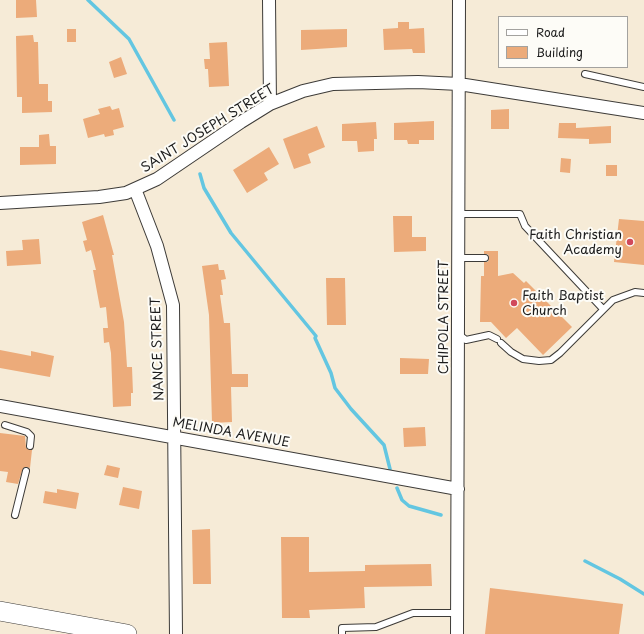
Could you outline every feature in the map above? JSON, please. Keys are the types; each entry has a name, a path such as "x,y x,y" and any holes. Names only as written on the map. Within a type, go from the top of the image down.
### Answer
{"main road":[{"path":"0,611 126,634"}],"street":[{"path":"269,0 270,104"},
{"name":"CHIPOLA STREET","path":"457,634 459,0"},
{"name":"SAINT JOSEPH STREET","path":"0,203 99,197 126,193 157,179 270,104 303,91 333,84 418,82 459,84 644,113"},
{"name":"NANCE STREET","path":"135,189 157,246 173,305 176,634"},
{"name":"MELINDA AVENUE","path":"0,406 458,489"}],"lane":[{"path":"586,74 644,87"},
{"path":"458,214 520,214 525,226 603,309"},
{"path":"458,258 485,258"},
{"path":"458,334 466,340 489,335 499,341 511,352 523,359 539,361 551,360 560,353 613,300 635,292 644,293"},
{"path":"5,426 27,432 30,436 30,446"},
{"path":"15,515 26,471"},
{"path":"342,634 342,628 376,627 413,613 457,613"}],"building":[{"path":"16,0 36,0 37,17 16,18"},
{"path":"398,22 409,22 409,29 424,28 425,53 413,53 412,49 384,50 383,29 398,28"},
{"path":"67,29 76,29 76,42 67,42"},
{"path":"347,29 347,47 301,50 301,30"},
{"path":"33,35 34,42 38,42 39,84 48,84 48,101 52,101 52,112 22,113 22,97 17,97 16,36"},
{"path":"227,42 229,86 209,87 208,69 205,69 204,59 210,59 209,43"},
{"path":"121,57 127,74 114,78 109,62"},
{"path":"110,106 112,110 119,108 124,127 113,130 114,135 105,137 104,134 88,138 83,119 100,114 98,109"},
{"path":"509,109 509,129 491,129 491,110"},
{"path":"434,121 434,140 419,140 419,144 408,144 407,140 394,140 394,123"},
{"path":"376,122 377,139 374,139 374,151 358,152 357,141 342,141 342,124"},
{"path":"559,123 576,123 576,128 611,126 611,143 589,144 589,139 558,138"},
{"path":"317,126 325,147 308,154 311,163 294,169 283,139"},
{"path":"49,134 50,146 56,146 56,164 20,165 20,147 39,147 39,135"},
{"path":"269,147 279,164 264,173 268,180 247,193 233,170"},
{"path":"561,158 571,159 570,173 560,172"},
{"path":"606,165 617,165 617,176 606,176"},
{"path":"103,215 114,255 112,255 124,322 127,367 132,367 133,393 131,393 131,406 113,407 111,353 109,342 104,343 103,328 108,328 106,307 100,308 93,270 96,270 91,250 86,252 83,241 87,240 82,222"},
{"path":"393,216 412,216 412,237 426,237 426,251 394,252"},
{"name":"Faith Christian Academy","path":"619,219 644,221 644,265 614,262"},
{"path":"39,239 41,264 7,266 6,251 23,250 22,240"},
{"name":"Faith Baptist Church","path":"484,251 498,251 498,276 513,273 524,283 526,281 572,327 543,355 517,328 506,338 491,322 480,322 481,276 484,276 484,262 488,262 489,258 488,254 484,254"},
{"path":"218,264 219,270 224,270 226,279 221,280 223,295 220,295 224,323 230,323 232,374 248,374 248,387 231,387 232,422 212,423 209,315 202,266"},
{"path":"326,278 345,278 346,325 327,325"},
{"path":"0,350 31,356 31,351 54,356 50,377 0,368"},
{"path":"400,358 429,359 428,374 400,374"},
{"path":"425,427 426,446 404,447 403,428"},
{"path":"0,433 25,436 26,448 32,450 30,468 23,468 18,484 6,482 8,472 0,471"},
{"path":"107,465 120,468 118,478 104,475"},
{"path":"123,487 142,491 139,509 119,505"},
{"path":"57,489 79,493 76,509 43,503 45,491 57,493"},
{"path":"210,529 211,584 193,584 192,530"},
{"path":"281,537 309,537 309,572 365,571 365,565 431,564 432,586 364,587 365,608 309,610 310,618 282,618"},
{"path":"490,588 623,604 619,634 485,634"}],"waterway":[{"path":"88,0 129,39 174,120"},
{"path":"200,174 204,188 231,233 316,336 315,338 331,373 335,388 351,409 384,445 390,469"},
{"path":"397,488 402,500 409,506 441,515"},
{"path":"585,561 620,579 644,594"}],"place":[{"name":"Faith Christian Academy","path":"630,242"},
{"name":"Faith Baptist Church","path":"514,303"}]}
